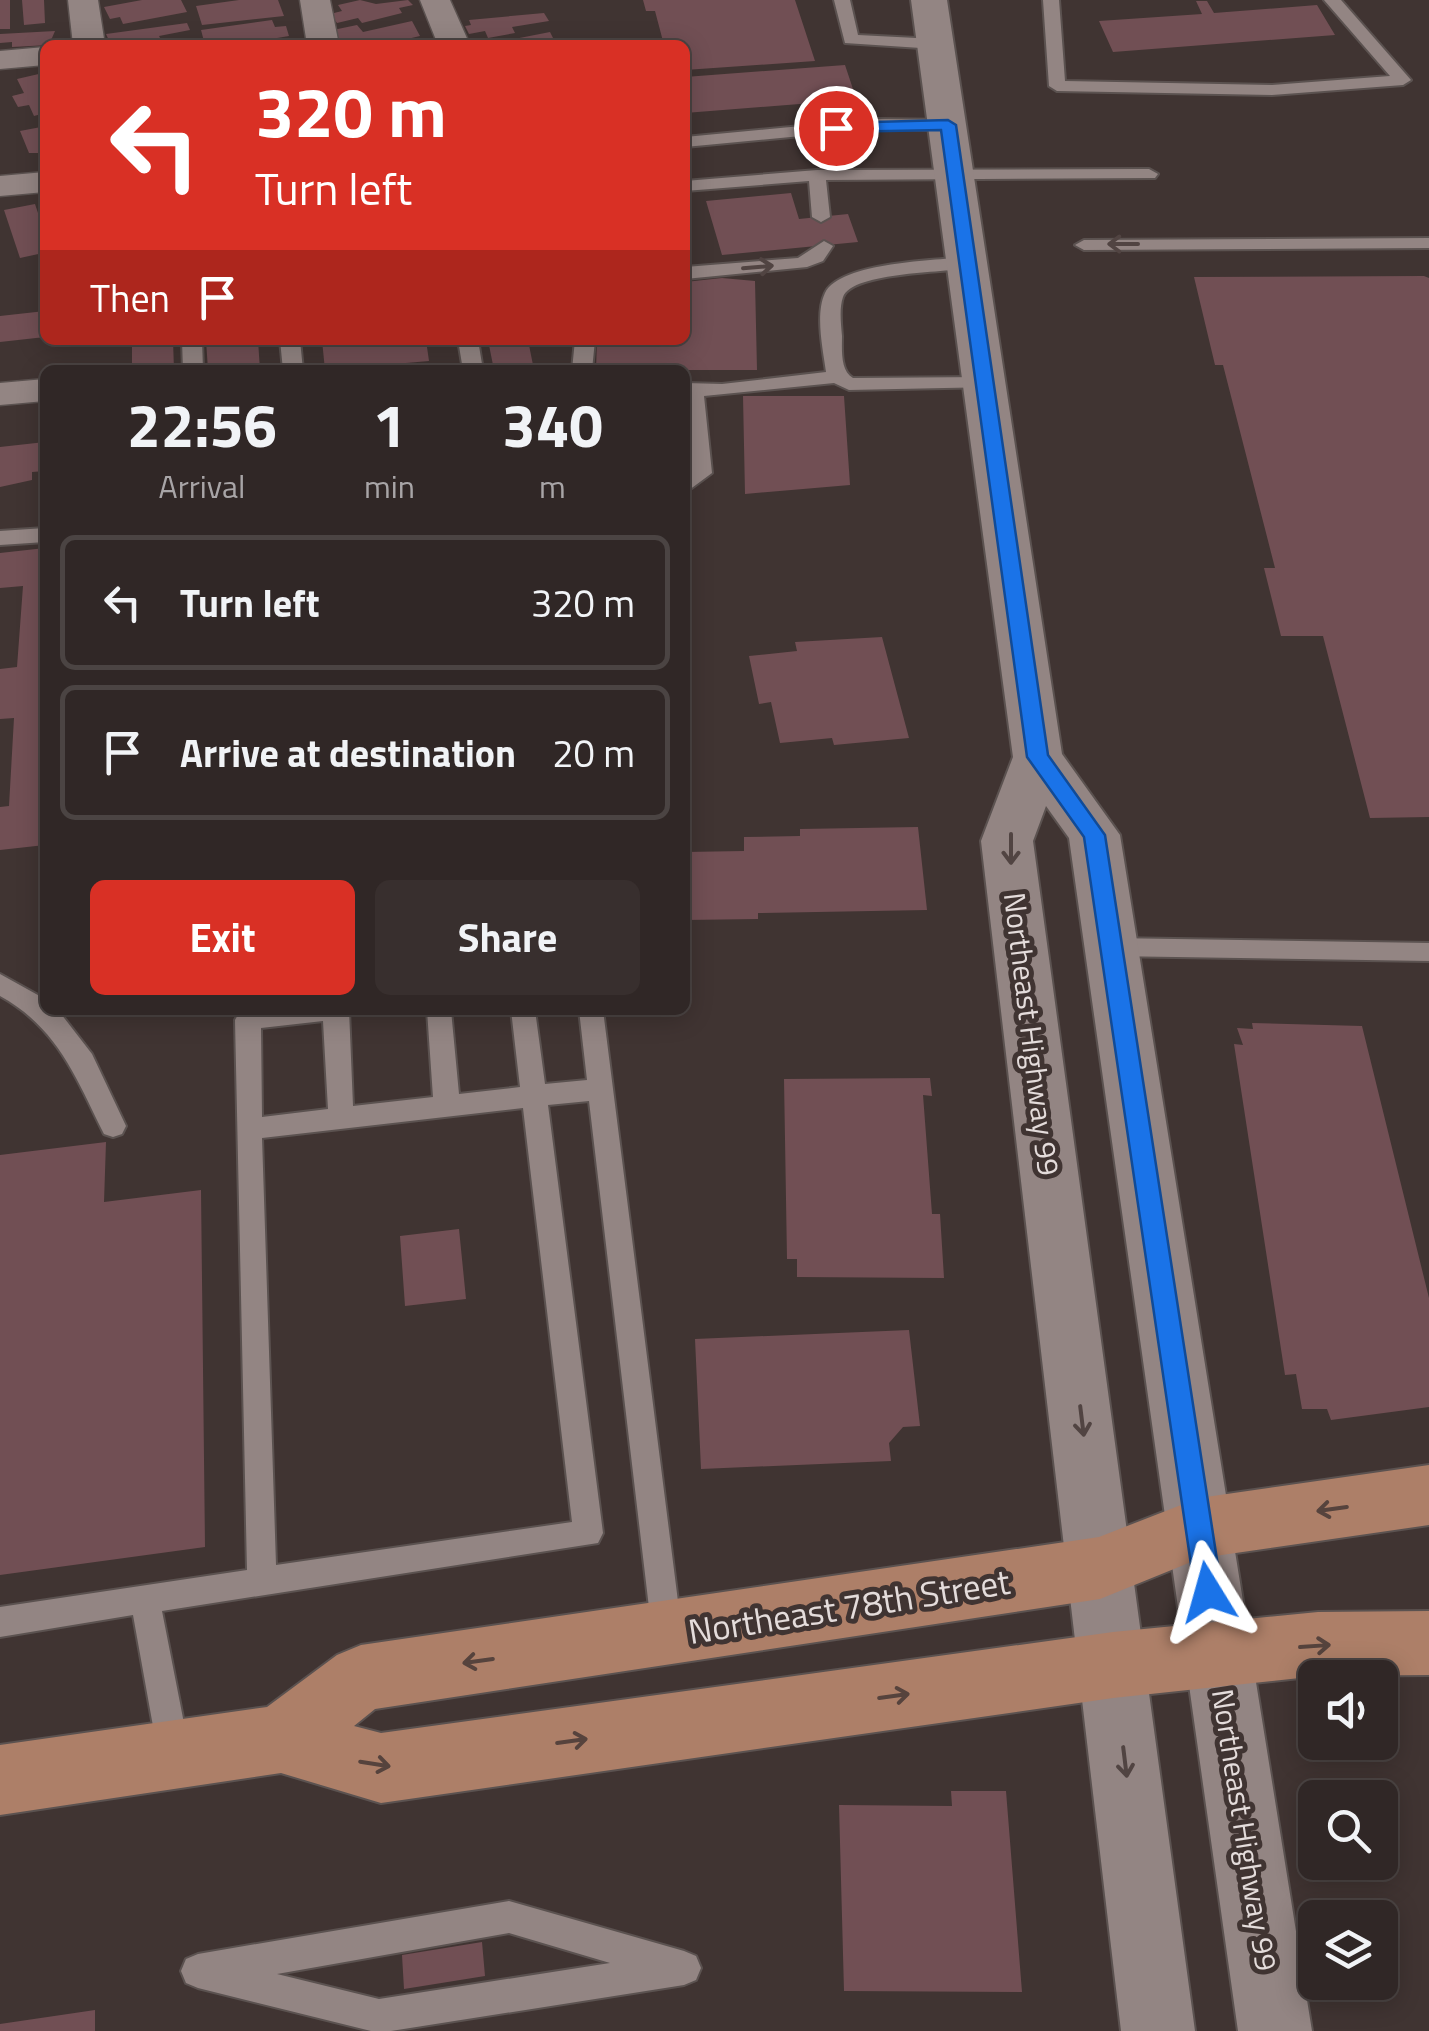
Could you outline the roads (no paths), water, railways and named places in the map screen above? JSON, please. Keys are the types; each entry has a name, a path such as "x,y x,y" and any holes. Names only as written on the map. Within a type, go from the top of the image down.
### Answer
{"main road":[{"name":"Northeast Highway 99","path":"929,0 1038,757 1008,841 1158,2031"},
{"name":"Northeast Highway 99","path":"1038,757 1094,835 1275,2031"},
{"name":"Northeast 78th Street","path":"281,1739 361,1678 1100,1568 1199,1528 1429,1496"},
{"name":"Northeast 78th Street","path":"0,1780 281,1739 381,1768 1113,1665 1318,1644 1429,1644"}],"street":[{"path":"84,0 88,40"},
{"path":"315,0 322,40"},
{"path":"435,0 452,40"},
{"path":"0,60 40,56"},
{"path":"0,186 40,182"},
{"path":"0,394 40,390"}],"lane":[{"path":"842,0 850,40 936,44"},
{"path":"1051,0 1057,86 1272,90 1404,80 1332,0"},
{"path":"690,142 874,124 948,125"},
{"path":"690,186 817,175 1148,174"},
{"path":"817,175 821,217"},
{"path":"1084,244 1429,243"},
{"path":"690,273 801,263 816,257 824,246"},
{"path":"836,377 834,294 842,284 862,276 969,263"},
{"path":"690,389 722,390 836,377 850,384 986,383"},
{"path":"690,395 702,473 690,482"},
{"path":"0,538 40,535"},
{"path":"1111,947 1429,952"},
{"path":"0,984 40,1008"},
{"path":"46,1015 78,1048 113,1126"},
{"path":"262,1582 248,1020 292,1015"},
{"path":"336,1015 340,1118"},
{"path":"439,1015 447,1105"},
{"path":"0,1622 588,1533 525,1015"},
{"path":"592,1015 667,1633"},
{"path":"249,1129 600,1090"},
{"path":"145,1599 174,1754"},
{"path":"510,1916 684,1968 380,2016 198,1970 510,1916"}]}
